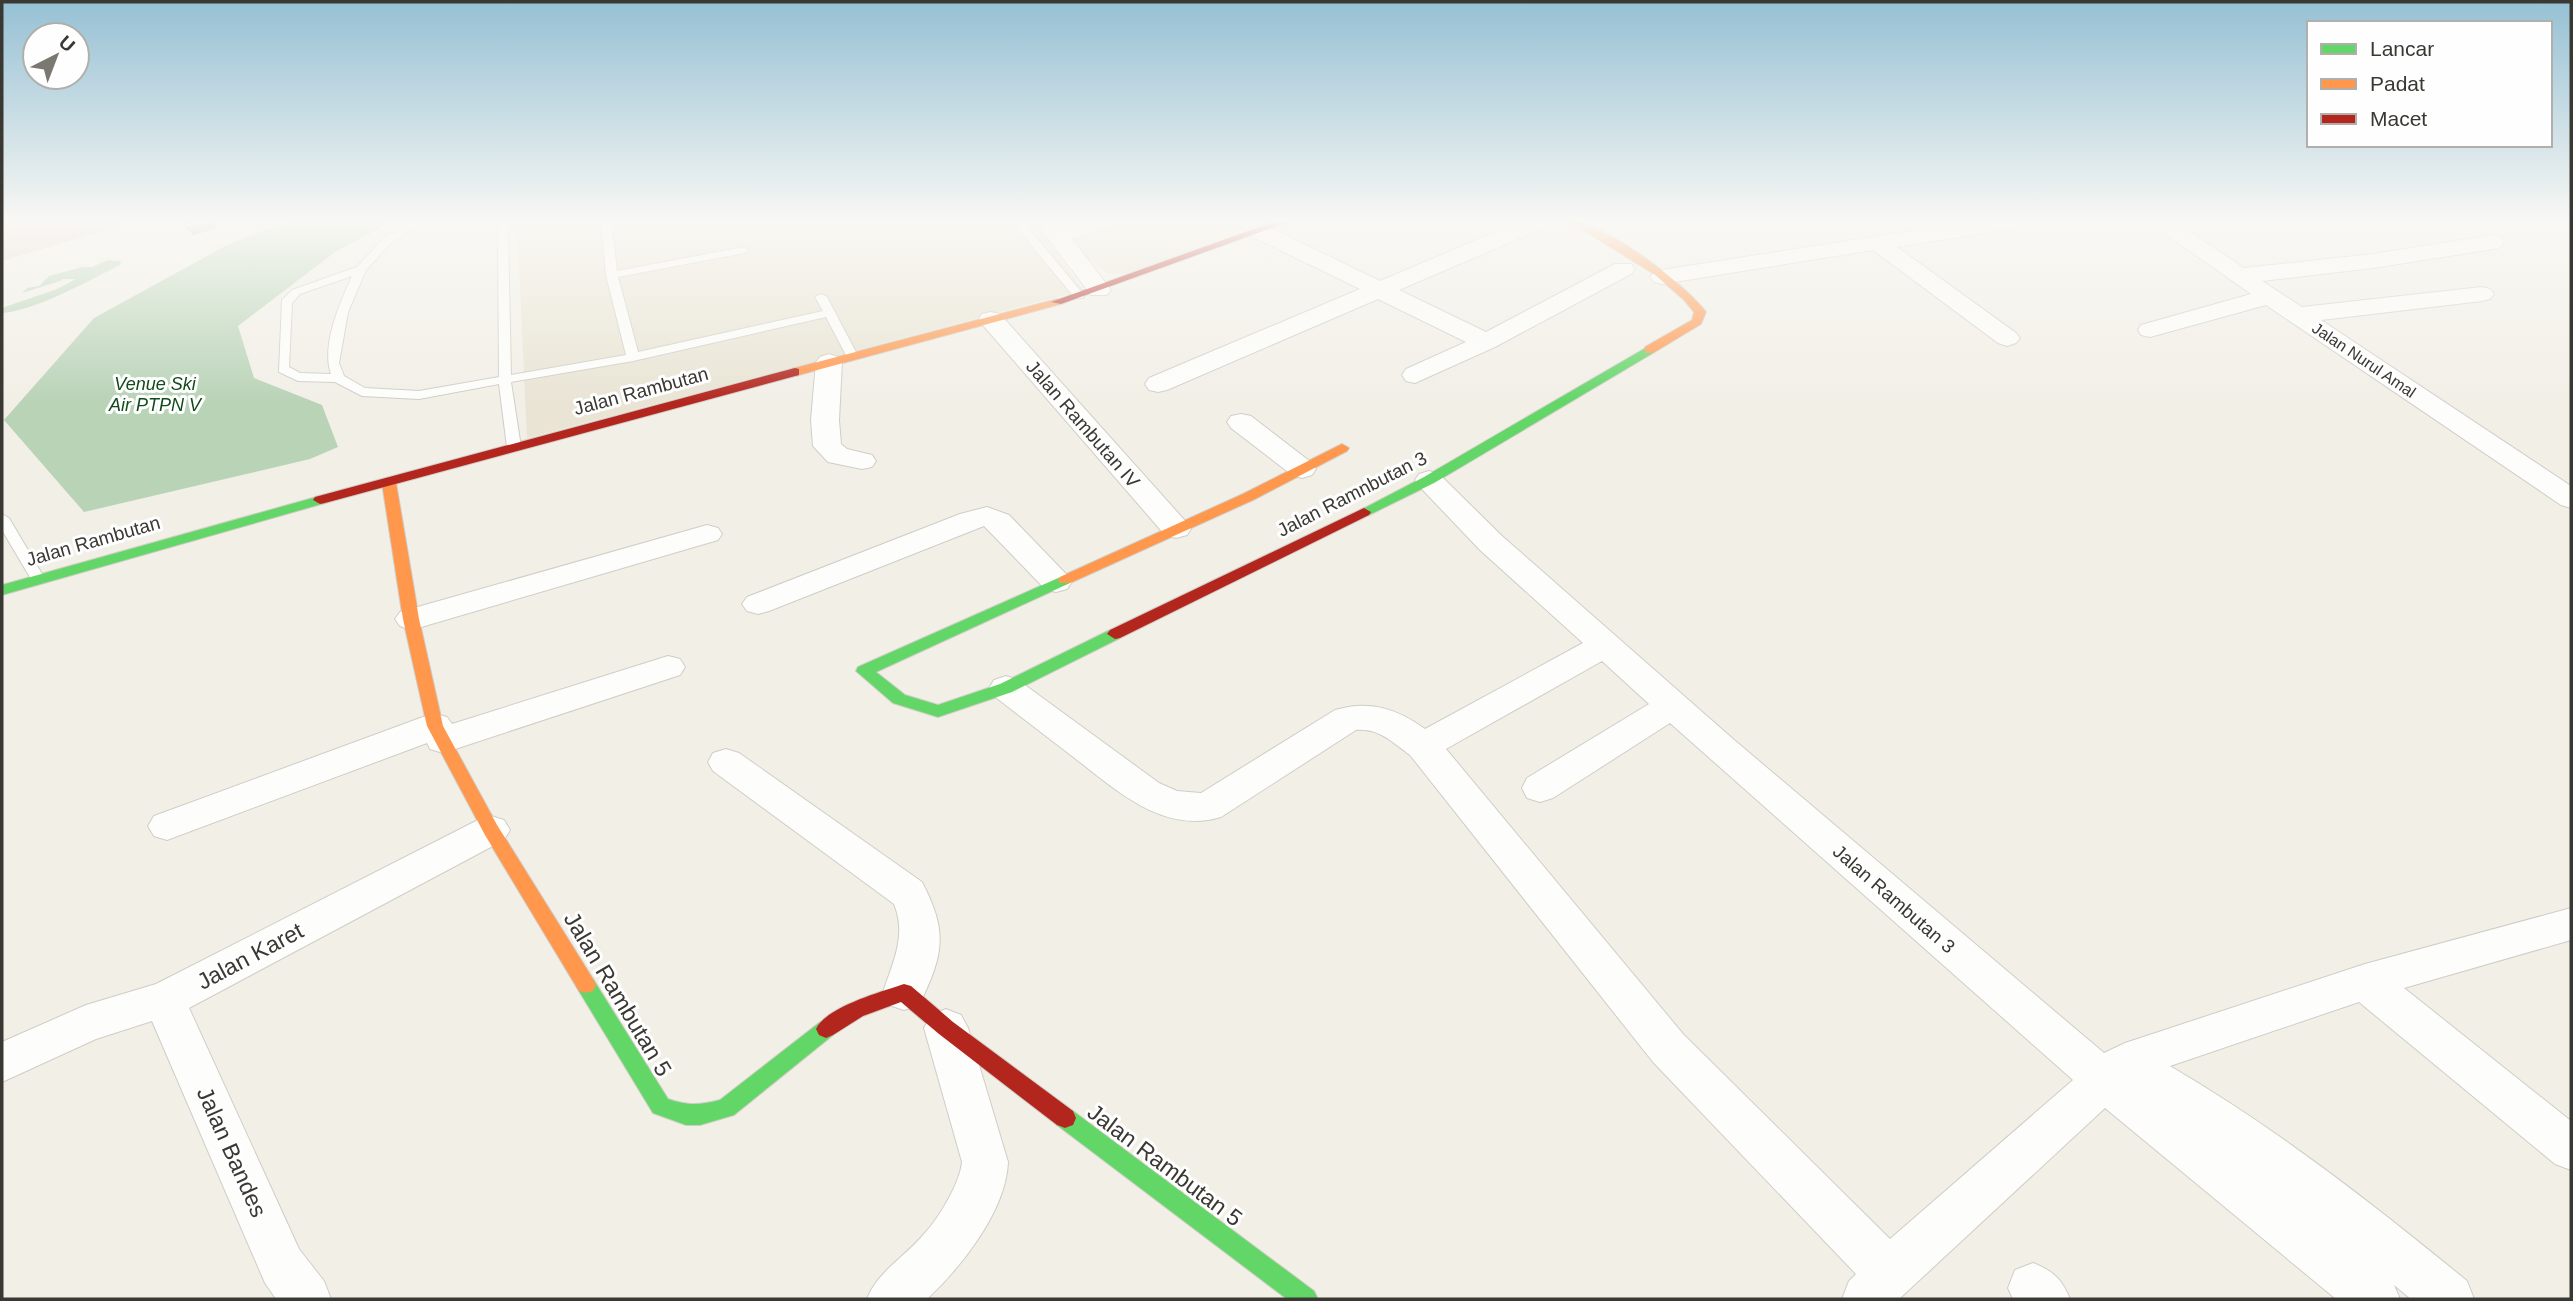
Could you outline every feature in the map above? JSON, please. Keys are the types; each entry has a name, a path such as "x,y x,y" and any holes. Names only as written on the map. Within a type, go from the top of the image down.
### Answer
{"street":[{"path":"1082,282 1089,293"},
{"name":"Jalan Rambutan","path":"2,590 244,520 1089,293 1121,282"},
{"path":"1362,282 1486,342"},
{"path":"1158,384 1402,282"},
{"path":"1415,375 1486,342 1599,282"},
{"name":"Jalan Ramnbutan 3","path":"1056,582 864,671 899,699 939,711 1006,688 1429,480 1692,327 1699,317 1699,308 1668,282"},
{"path":"1930,282 2007,338"},
{"name":"Jalan Nurul Amal","path":"2249,282 2571,499"},
{"path":"2298,315 2482,295"},
{"path":"2150,330 2270,296"},
{"name":"Jalan Rambutan IV","path":"991,319 1176,529"},
{"path":"840,359 825,420 827,446 838,456 862,461"},
{"path":"1241,422 1302,469"},
{"path":"758,604 987,516 998,521 1056,582 1176,529 1342,448"},
{"name":"Jalan Rambutan 3","path":"1429,480 1491,543 1672,706 2115,1072 2375,1299"},
{"name":"Jalan Rambutan 5","path":"389,483 411,619 439,733 491,830 661,1105 685,1117 702,1116 726,1108 848,1012 880,997 904,992 946,1028 1306,1299"},
{"path":"411,619 707,534"},
{"path":"1423,746 1604,646"},
{"path":"167,826 439,733 668,667"},
{"path":"1006,688 1146,793 1168,804 1190,808 1208,807 1346,719 1368,715 1384,718 1423,746 1668,1048 1878,1286 2115,1072 2365,982 2563,935"},
{"path":"1540,788 1672,706"},
{"path":"726,762 908,893 918,911 923,932 904,992"},
{"name":"Jalan Karet","path":"2,1063 76,1026 125,1008 164,1000 491,830"},
{"path":"2365,982 2571,1149"},
{"name":"Jalan Bandes","path":"164,1000 282,1266 306,1299"},
{"path":"892,1299 943,1250 984,1182 985,1162 946,1028"},
{"path":"2115,1072 2201,1107 2370,1231 2449,1299"}],"lane":[{"path":"325,282 296,292 286,302 283,369 298,377 338,379 362,392 381,394 419,395 505,381 830,313"},
{"path":"338,379 333,363 342,312 355,282"},
{"path":"504,282 505,381 514,447"},
{"path":"614,282 632,356"},
{"path":"1078,282 1089,293"},
{"path":"821,297 830,313 840,359"},
{"path":"2,518 37,579"}],"shaded area":[{"path":"520,282 1077,282 1083,290 527,438"}],"water":[{"path":"43,282 58,282 22,293 27,288 39,286"},
{"path":"71,282 87,282 30,307 2,313 2,308"},
{"name":"Venue Ski Air PTPN V","path":"160,282 296,282 238,326 254,378 322,405 338,447 310,459 84,512 4,420 94,318"}],"traffic: fast":[{"path":"1364,512 1429,480 1649,350"},
{"path":"2,590 320,500"},
{"path":"1065,580 864,671 899,699 938,711 1006,688 1115,634"},
{"path":"586,985 661,1106 686,1115 700,1115 726,1108 826,1029"},
{"path":"1065,1118 1306,1299"}],"traffic: slow":[{"path":"1649,350 1697,322 1700,312 1671,282"},
{"path":"795,372 1057,302"},
{"path":"1065,580 1248,497 1342,448"},
{"path":"389,483 411,619 435,726 491,830 586,985"}],"traffic: jam":[{"path":"1057,302 1114,282"},
{"path":"320,500 795,372"},
{"path":"1115,634 1364,512"},
{"path":"826,1029 856,1010 904,992 946,1028 1065,1118"}]}
